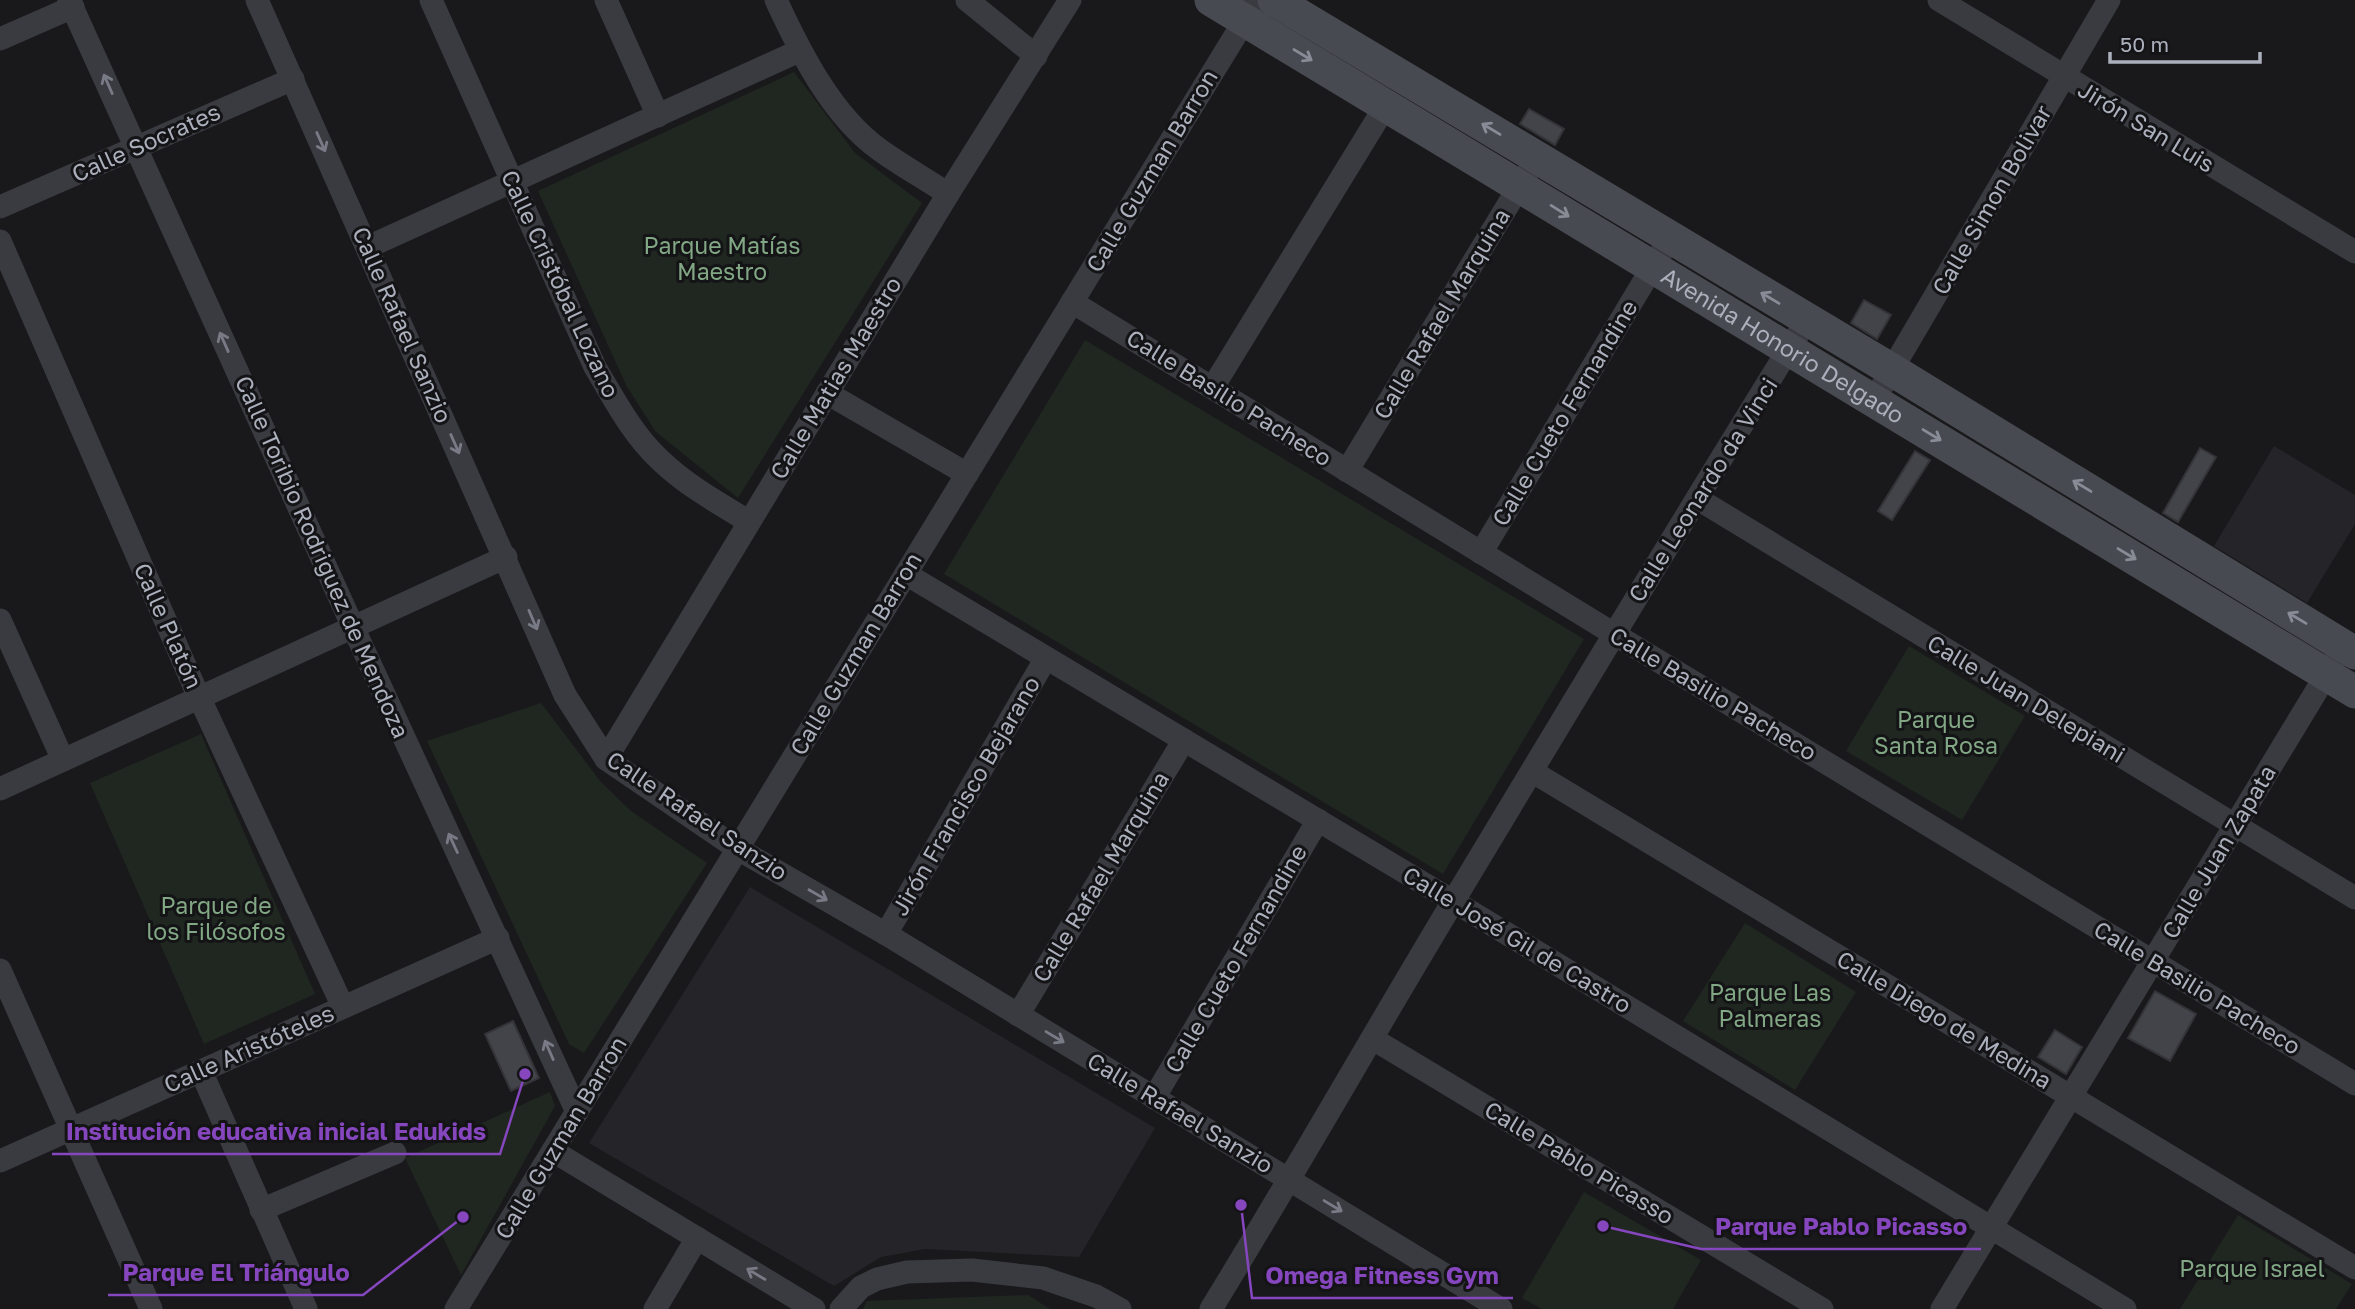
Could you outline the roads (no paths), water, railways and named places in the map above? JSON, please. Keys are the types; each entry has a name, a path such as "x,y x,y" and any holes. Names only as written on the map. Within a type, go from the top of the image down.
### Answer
{"street":[{"name":"Calle Rafael Sanzio","path":"257,0 565,695 606,759 738,849 886,934 1501,1309"},
{"name":"Calle Cristóbal Lozano","path":"431,0 595,367 621,411 659,459 695,489 748,521"},
{"path":"606,0 658,116"},
{"path":"776,0 799,51 851,123 878,149 948,194"},
{"path":"967,0 1036,56"},
{"name":"Calle Matias Maestro","path":"606,759 748,521 1070,0"},
{"name":"Avenida Honorio Delgado","path":"1211,0 1251,10 1386,105 2355,692"},
{"name":"Avenida Honorio Delgado","path":"1274,0 1892,370 2349,650"},
{"name":"Jirón San Luis","path":"1939,0 2355,252"},
{"name":"Calle Simon Bolivar","path":"1874,400 2109,0"},
{"path":"0,39 71,4"},
{"name":"Calle Toribio Rodriguez de Mendoza","path":"71,4 353,627 577,1112"},
{"name":"Calle Guzman Barron","path":"456,1309 1251,10"},
{"path":"368,247 799,51"},
{"name":"Calle Socrates","path":"0,207 293,79"},
{"path":"1213,387 1386,105"},
{"name":"Calle Rafael Marquina","path":"1348,471 1537,157"},
{"name":"Calle Cueto Fernandine","path":"1481,553 1671,238"},
{"name":"Calle Platón","path":"0,241 197,691 343,1007"},
{"name":"Calle Basilio Pacheco","path":"1072,302 2355,1084"},
{"name":"Calle Leonardo da Vinci","path":"1211,1309 1290,1180 1453,901 1807,320"},
{"path":"827,393 967,474"},
{"name":"Calle Juan Delepiani","path":"1698,499 2234,827 2355,898"},
{"path":"0,789 60,754 197,691 353,627 506,557"},
{"name":"Calle José Gil de Castro","path":"906,574 1453,901 2125,1309"},
{"path":"0,620 60,754"},
{"name":"Calle Juan Zapata","path":"1942,1309 2326,675 2349,650"},
{"name":"Jirón Francisco Bejarano","path":"886,934 1046,658"},
{"name":"Calle Rafael Marquina","path":"1018,1015 1184,740"},
{"path":"0,774 60,754"},
{"name":"Calle Diego de Medina","path":"1533,772 2355,1268"},
{"name":"Calle Cueto Fernandine","path":"1154,1098 1318,820"},
{"name":"Calle Aristóteles","path":"0,1161 498,938"},
{"path":"0,970 151,1309"},
{"name":"Calle Pablo Picasso","path":"1373,1038 1822,1309"},
{"path":"201,1071 306,1309"},
{"path":"553,1151 814,1309"},
{"path":"261,1210 396,1153"},
{"path":"655,1309 697,1238"},
{"path":"841,1309 861,1287 877,1279 907,1272 971,1270 1043,1278 1096,1296 1120,1309"}],"place":[{"name":"Institución educativa inicial Edukids","path":"525,1074"},
{"name":"Omega Fitness Gym","path":"1241,1205"},
{"name":"Parque El Triángulo","path":"463,1217"},
{"name":"Parque Pablo Picasso","path":"1603,1226"}],"park label":[{"name":"Parque Matías Maestro","path":"722,259"},
{"name":"Parque Santa Rosa","path":"1936,733"},
{"name":"Parque de los Filósofos","path":"216,919"},
{"name":"Parque Las Palmeras","path":"1770,1006"},
{"name":"Parque Israel","path":"2252,1269"}]}
